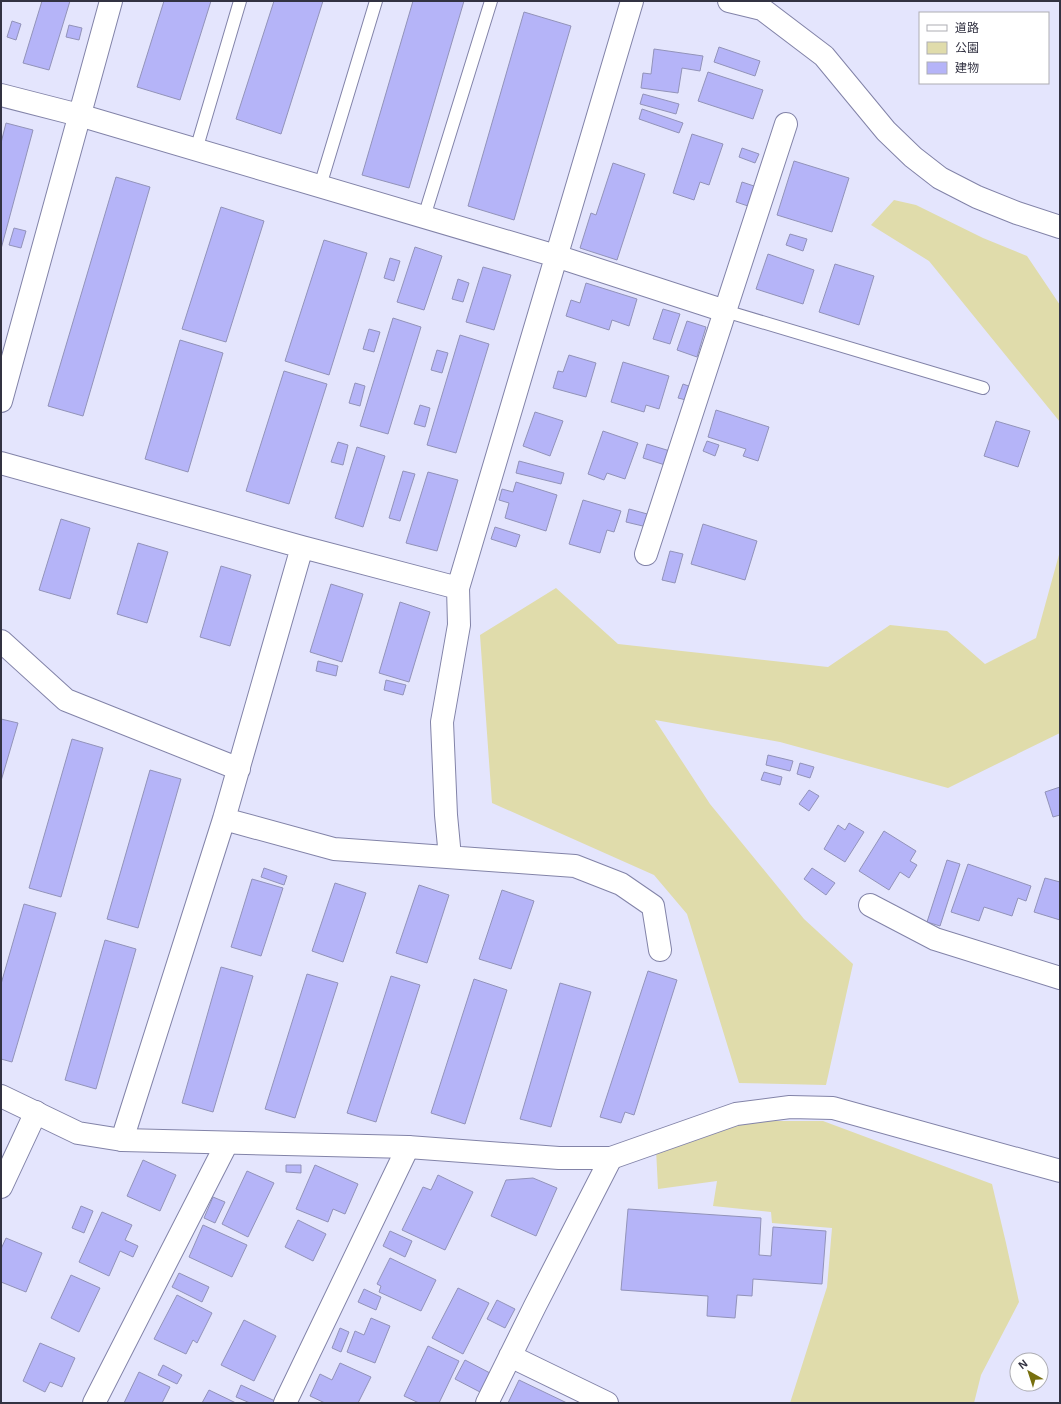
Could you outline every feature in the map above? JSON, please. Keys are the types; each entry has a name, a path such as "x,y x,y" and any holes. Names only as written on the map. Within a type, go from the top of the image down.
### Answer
{"street":[{"path":"1,401 110,1"},
{"path":"450,857 446,815 442,722 460,625 458,588 632,1"},
{"path":"729,1 762,10 824,56 886,131 913,157 940,178 977,197 1017,213 1060,227"},
{"path":"1,95 79,115 556,256 725,311"},
{"path":"646,554 786,124"},
{"path":"1,463 302,547 458,588"},
{"path":"122,1140 224,819 302,547"},
{"path":"1,641 66,700 239,769"},
{"path":"224,819 334,849 575,866 621,884 653,906 660,950"},
{"path":"870,904 935,939 1060,978"},
{"path":"1,1096 78,1132 122,1140 408,1147 559,1158 611,1158 736,1114 790,1107 833,1108 1060,1171"},
{"path":"1,1187 36,1112"},
{"path":"94,1403 227,1143"},
{"path":"285,1403 408,1147"},
{"path":"487,1403 611,1158"},
{"path":"510,1356 607,1403"}],"lane":[{"path":"196,150 240,1"},
{"path":"320,186 376,1"},
{"path":"424,217 491,1"},
{"path":"725,311 983,388"}],"green space":[{"path":"894,200 916,205 983,238 1027,256 1060,305 1060,422 929,261 871,225"},
{"path":"1060,551 1060,733 948,788 780,742 655,720 710,804 804,919 853,964 826,1085 739,1083 687,914 654,875 492,803 480,635 556,588 618,644 828,667 890,625 947,631 985,664 1036,638"},
{"path":"738,1121 823,1121 992,1184 1019,1302 981,1375 974,1403 790,1403 827,1287 832,1228 772,1223 771,1212 713,1206 717,1181 658,1189 656,1149"}],"building":[{"path":"42,1 70,1 49,70 23,63"},
{"path":"164,1 211,1 180,100 137,87"},
{"path":"274,1 323,1 281,134 236,119"},
{"path":"413,1 464,1 409,188 362,175"},
{"path":"524,12 571,26 514,220 468,206"},
{"path":"12,21 21,24 16,40 7,37"},
{"path":"69,25 82,28 79,40 66,37"},
{"path":"719,47 760,61 755,76 714,62"},
{"path":"654,49 703,56 700,71 682,68 678,93 641,88 643,73 651,74"},
{"path":"708,72 763,90 753,119 698,101"},
{"path":"643,94 679,104 676,114 640,104"},
{"path":"642,109 683,123 679,133 639,119"},
{"path":"6,123 33,130 1,249 1,143"},
{"path":"692,134 723,144 709,185 700,182 694,200 673,193"},
{"path":"742,148 759,154 755,163 739,157"},
{"path":"794,161 849,178 832,232 777,215"},
{"path":"613,163 645,174 617,260 580,248 591,213 596,215"},
{"path":"116,177 150,187 83,416 48,406"},
{"path":"742,182 757,187 751,207 736,202"},
{"path":"221,207 264,221 226,342 182,329"},
{"path":"14,228 26,231 21,248 9,245"},
{"path":"790,234 807,239 803,251 786,245"},
{"path":"324,240 367,253 329,375 285,361"},
{"path":"415,247 442,256 424,310 397,302"},
{"path":"768,254 814,270 803,304 756,289"},
{"path":"390,258 400,261 394,281 384,278"},
{"path":"835,264 874,276 859,325 819,312"},
{"path":"483,267 511,275 494,330 466,322"},
{"path":"458,279 469,283 463,302 452,299"},
{"path":"586,283 637,299 629,326 612,320 609,330 566,316 571,300 580,303"},
{"path":"663,309 680,314 670,344 653,339"},
{"path":"393,318 421,327 388,434 360,426"},
{"path":"687,321 706,327 697,357 677,350"},
{"path":"369,329 380,332 374,352 363,349"},
{"path":"460,335 489,344 456,453 427,445"},
{"path":"180,340 223,353 188,472 145,459"},
{"path":"437,350 448,353 442,373 431,370"},
{"path":"569,355 596,363 586,397 553,388 558,371 563,372"},
{"path":"623,362 669,376 659,409 646,405 644,412 611,402"},
{"path":"284,371 327,384 289,504 246,491"},
{"path":"355,383 365,386 360,406 349,403"},
{"path":"683,384 694,388 690,401 678,398"},
{"path":"420,405 430,408 425,427 414,424"},
{"path":"716,410 769,427 758,461 743,456 746,449 708,437"},
{"path":"535,412 563,421 550,456 523,446"},
{"path":"996,421 1030,431 1018,467 984,456"},
{"path":"603,431 638,443 625,479 607,473 604,480 588,474"},
{"path":"707,441 719,445 715,456 703,451"},
{"path":"338,442 348,445 343,465 331,462"},
{"path":"647,444 670,451 665,465 643,458"},
{"path":"357,447 385,456 363,527 335,518"},
{"path":"519,461 564,473 561,484 516,473"},
{"path":"403,471 415,474 400,521 389,518"},
{"path":"428,472 458,480 437,551 406,543"},
{"path":"516,482 557,495 546,531 505,518 509,503 499,500 502,489 513,492"},
{"path":"583,500 621,511 614,532 607,530 600,553 569,544"},
{"path":"629,509 651,515 647,527 626,522"},
{"path":"61,519 90,528 70,599 39,590"},
{"path":"703,524 757,541 745,580 691,564"},
{"path":"495,527 520,535 516,547 491,539"},
{"path":"138,543 168,552 147,623 117,614"},
{"path":"670,551 683,554 675,583 662,580"},
{"path":"221,566 251,575 230,646 200,637"},
{"path":"331,584 363,594 342,662 310,652"},
{"path":"400,602 430,612 409,682 379,673"},
{"path":"318,661 338,666 336,676 316,671"},
{"path":"386,680 406,685 403,695 384,690"},
{"path":"1,719 18,723 1,781"},
{"path":"72,739 103,748 61,897 29,888"},
{"path":"768,755 793,761 790,771 766,765"},
{"path":"800,763 814,767 810,778 797,774"},
{"path":"150,770 181,779 138,928 107,919"},
{"path":"764,772 782,777 780,785 761,780"},
{"path":"1060,787 1060,815 1053,817 1045,792"},
{"path":"809,790 819,796 809,811 799,804"},
{"path":"849,823 864,832 845,862 824,849 838,825 845,830"},
{"path":"884,831 916,851 910,861 917,865 909,878 900,872 889,890 859,871"},
{"path":"947,860 960,864 940,926 927,922"},
{"path":"968,864 1031,886 1026,901 1018,898 1012,916 984,907 979,921 951,912"},
{"path":"264,868 287,876 284,885 261,877"},
{"path":"812,868 835,883 826,895 804,879"},
{"path":"1045,878 1060,882 1060,920 1034,912"},
{"path":"252,879 283,888 261,956 231,947"},
{"path":"335,883 366,893 343,962 312,951"},
{"path":"419,885 449,895 427,963 396,953"},
{"path":"502,890 534,901 511,969 479,959"},
{"path":"24,904 56,913 12,1062 1,1059 1,984"},
{"path":"105,940 136,949 96,1089 65,1080"},
{"path":"221,967 253,976 213,1112 182,1103"},
{"path":"648,971 677,980 634,1115 625,1112 621,1123 600,1117"},
{"path":"307,974 338,983 295,1118 265,1109"},
{"path":"391,976 420,985 376,1122 347,1113"},
{"path":"474,979 507,990 465,1124 431,1113"},
{"path":"560,983 591,992 551,1127 520,1119"},
{"path":"143,1160 176,1175 160,1211 127,1196"},
{"path":"286,1165 301,1165 301,1173 286,1172"},
{"path":"315,1165 358,1184 345,1214 333,1209 328,1222 296,1209"},
{"path":"247,1171 274,1183 248,1237 222,1224"},
{"path":"438,1175 473,1192 445,1250 402,1230 423,1187 431,1190"},
{"path":"533,1178 557,1188 536,1236 491,1216 506,1180"},
{"path":"213,1197 225,1202 215,1223 204,1218"},
{"path":"81,1206 93,1211 84,1233 72,1228"},
{"path":"628,1209 761,1218 759,1255 771,1256 773,1227 826,1231 822,1284 753,1279 752,1296 737,1295 735,1318 707,1316 708,1296 621,1290"},
{"path":"102,1212 132,1225 125,1240 138,1246 133,1257 120,1251 109,1276 79,1262"},
{"path":"298,1220 326,1234 313,1261 285,1247"},
{"path":"203,1225 247,1245 232,1277 189,1257"},
{"path":"390,1231 412,1241 405,1257 383,1246"},
{"path":"6,1238 42,1253 26,1292 1,1282 1,1249"},
{"path":"390,1258 436,1280 421,1311 379,1292 381,1286 377,1284"},
{"path":"179,1273 209,1287 202,1302 172,1287"},
{"path":"71,1275 100,1288 79,1332 51,1318"},
{"path":"458,1288 489,1303 463,1354 432,1338"},
{"path":"364,1289 381,1297 376,1310 358,1302"},
{"path":"177,1295 212,1313 197,1343 193,1340 186,1354 154,1339"},
{"path":"497,1300 515,1309 505,1328 487,1319"},
{"path":"371,1318 390,1326 375,1363 347,1352 355,1331 364,1335"},
{"path":"244,1320 276,1336 254,1381 221,1365"},
{"path":"340,1328 349,1332 341,1352 332,1348"},
{"path":"40,1343 75,1358 62,1387 50,1382 45,1392 23,1381"},
{"path":"428,1346 459,1361 439,1403 419,1403 404,1396"},
{"path":"465,1360 490,1373 480,1392 455,1379"},
{"path":"340,1363 371,1377 358,1403 325,1403 310,1396 320,1374 332,1380"},
{"path":"163,1365 182,1375 177,1384 158,1375"},
{"path":"139,1372 170,1387 162,1403 124,1403"},
{"path":"519,1380 567,1403 508,1403"},
{"path":"241,1385 275,1401 274,1403 250,1403 236,1397"},
{"path":"209,1390 236,1403 202,1403"}]}
